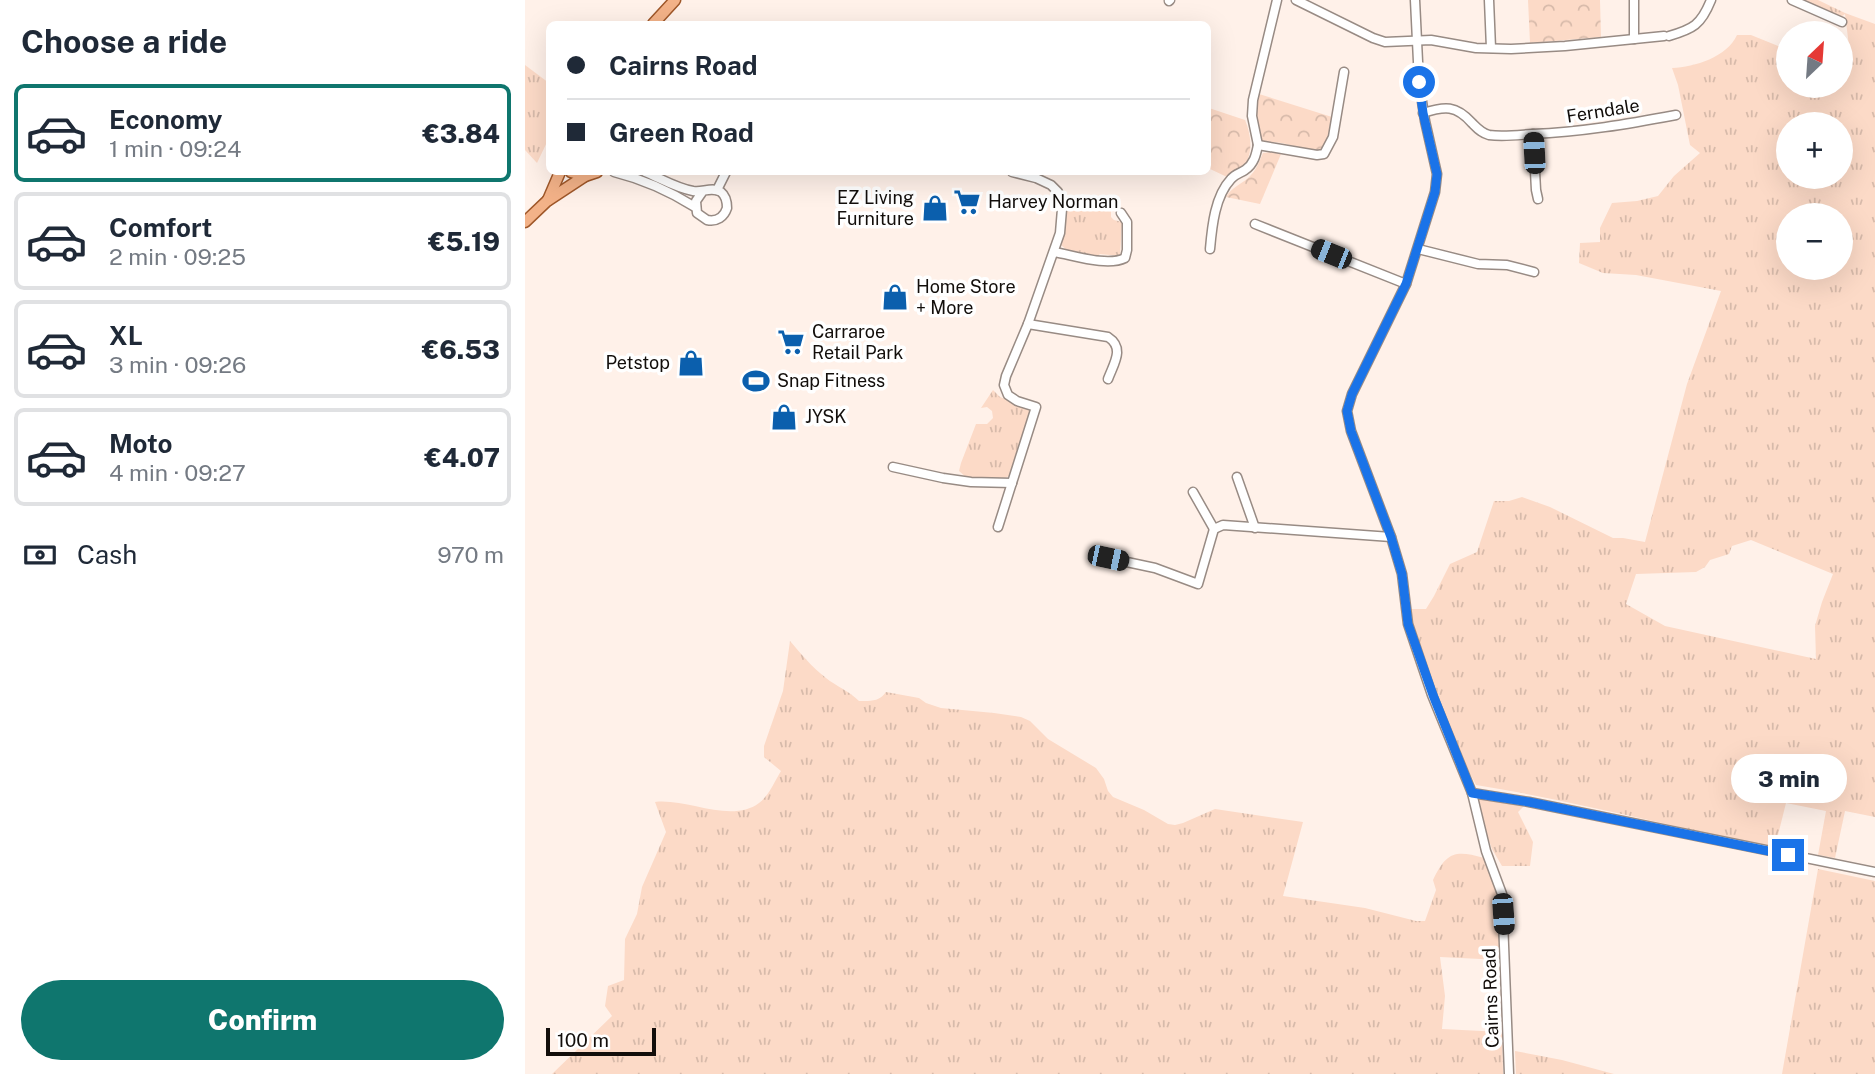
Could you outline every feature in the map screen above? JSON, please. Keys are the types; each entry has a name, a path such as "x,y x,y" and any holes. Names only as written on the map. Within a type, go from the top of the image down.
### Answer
{"main road":[{"path":"656,21 675,0"},
{"path":"547,201 560,175"},
{"path":"525,222 547,201 588,175"}],"street":[{"path":"1210,249 1222,191 1231,178 1246,169 1254,160 1258,145 1252,116 1253,100 1277,0"},
{"path":"1296,0 1373,38 1385,41 1431,40 1476,48 1511,49 1666,36 1687,30 1699,23 1710,0"},
{"name":"Cairns Road","path":"1415,0 1419,82 1437,174 1435,192 1406,284 1352,394 1347,411 1351,431 1402,574 1408,624 1472,793 1486,851 1502,894 1510,1074"},
{"path":"1489,0 1491,48"},
{"path":"1634,39 1635,0"},
{"path":"1792,0 1840,21"},
{"path":"1258,145 1324,154 1333,137 1344,72"},
{"name":"Ferndale","path":"1423,113 1453,108 1481,132 1507,135 1591,130 1677,115"},
{"path":"1533,134 1538,199"},
{"path":"624,175 682,199 695,207 706,220 718,220 726,212 727,202 717,190 695,192 652,175"},
{"path":"717,190 724,175"},
{"path":"998,527 1036,407 1008,395 1004,385 1061,233 1062,209 1058,192 1051,185 1025,175"},
{"path":"695,207 703,191"},
{"path":"1054,252 1104,261 1125,258 1127,222 1121,213"},
{"path":"1255,224 1406,284"},
{"path":"1418,250 1478,264 1507,265 1535,272"},
{"path":"1028,324 1108,337 1114,341 1117,355 1108,379"},
{"path":"893,467 962,481 1012,484"},
{"path":"1237,477 1255,528"},
{"path":"1108,558 1155,568 1198,584 1214,528 1193,492"},
{"path":"1214,528 1223,525 1391,537"},
{"path":"1472,793 1529,802 1875,872"}],"green space":[{"path":"1528,0 1600,0 1601,37 1530,43"},
{"path":"1803,0 1818,0 1875,24 1875,817 1845,811 1835,858 1818,855 1826,811 1786,803 1775,847 1476,785 1440,705 1415,632 1411,609 1426,609 1450,564 1477,552 1494,501 1509,501 1522,497 1550,507 1613,538 1645,542 1687,384 1721,291 1636,275 1603,273 1579,263 1580,243 1600,242 1600,228 1612,203 1658,196 1674,176 1700,153 1690,145 1672,68 1690,66 1709,59 1726,49 1737,35 1751,35 1776,45 1776,98 1853,98 1853,21 1846,21 1845,14 1842,16","holes":["1751,540 1833,574 1815,626 1816,659 1665,626 1626,604 1636,574 1696,572 1710,560 1729,554 1732,546"]},
{"path":"525,65 546,81 546,144 537,163 525,150"},
{"path":"1259,94 1332,117 1323,150 1314,151 1262,141 1256,118"},
{"path":"1211,109 1245,120 1249,132 1249,157 1242,168 1227,177 1211,169"},
{"path":"1263,153 1281,154 1260,204 1226,197 1233,188 1251,175"},
{"path":"1096,201 1115,202 1111,217 1122,222 1120,256 1069,252 1061,245 1066,205 1092,206"},
{"path":"993,390 1000,397 1028,408 1030,412 1011,475 1005,478 967,478 959,471 961,463 976,424 987,424 993,418 992,411 987,407 981,408"},
{"path":"790,641 821,674 859,701 877,699 886,692 919,698 941,708 994,713 1030,721 1048,739 1096,768 1113,797 1168,824 1183,823 1215,809 1303,822 1283,896 1365,908 1425,921 1436,890 1433,880 1442,864 1458,854 1484,858 1497,895 1501,960 1440,957 1445,996 1442,1029 1502,1032 1503,1074 552,1074 612,1016 605,1006 608,986 624,980 625,939 637,914 642,887 666,832 655,802 681,803 722,811 748,809 765,797 781,771 764,757 764,746 783,691"},
{"path":"1472,793 1524,806 1518,812 1533,842 1530,866 1502,866 1492,849"},
{"path":"1818,869 1875,881 1875,1074 1782,1074"},
{"path":"1515,1051 1562,1060 1614,1074 1516,1074"}],"place":[{"name":"Harvey Norman","path":"967,202"},
{"name":"EZ Living Furniture","path":"935,208"},
{"name":"Home Store + More","path":"895,297"},
{"name":"Carraroe Retail Park","path":"791,342"},
{"name":"Petstop","path":"691,363"},
{"name":"Snap Fitness","path":"756,381"},
{"name":"JYSK","path":"784,417"}],"route":[{"path":"1419,82 1437,174 1435,192 1404,288 1352,394 1347,411 1351,431 1402,574 1408,624 1472,793 1529,802 1788,855"}]}
